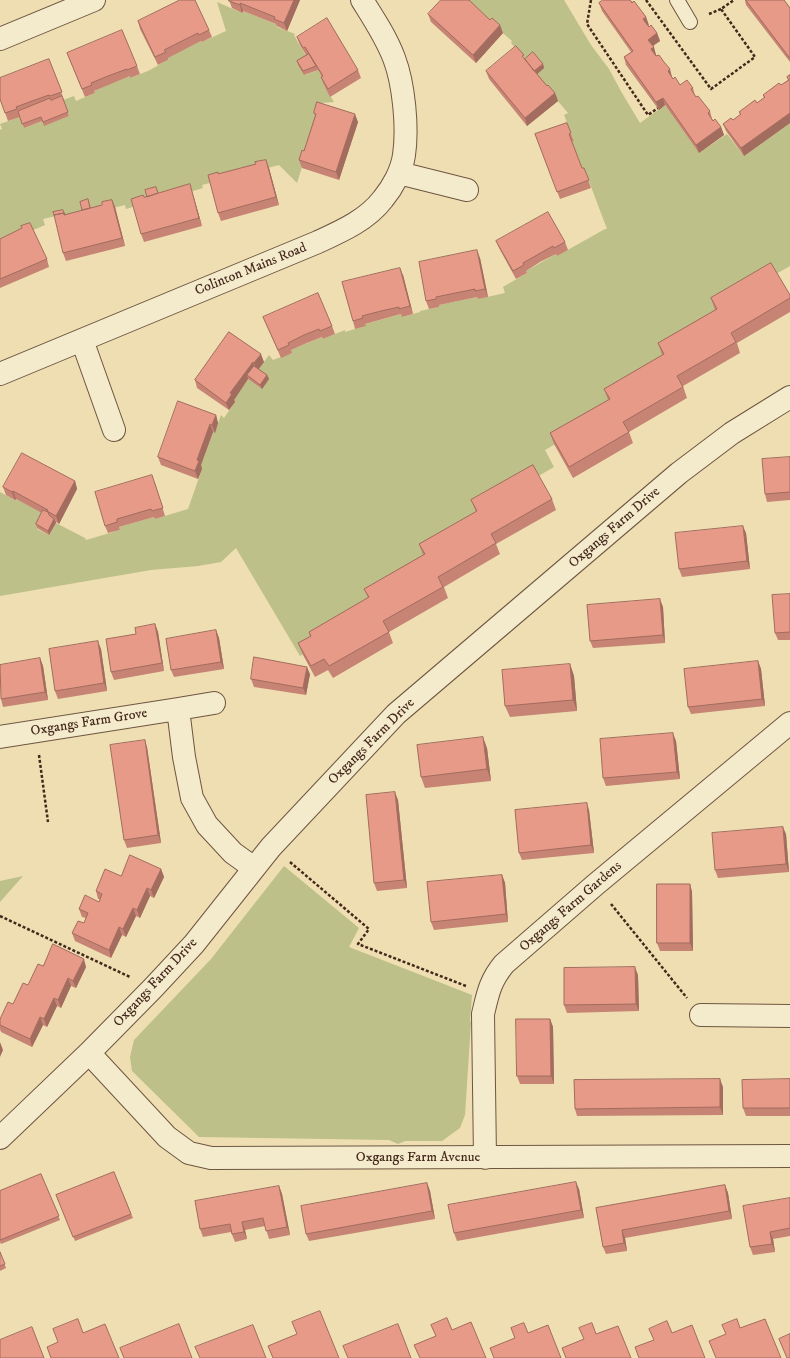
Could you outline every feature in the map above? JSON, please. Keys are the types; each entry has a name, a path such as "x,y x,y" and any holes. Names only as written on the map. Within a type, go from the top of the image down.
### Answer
{"street":[{"path":"0,39 94,0"},
{"name":"Colinton Mains Road","path":"0,374 318,242 365,217 382,200 390,190 399,172 404,156 405,114 395,60 387,40 362,0"},
{"path":"399,172 467,190"},
{"path":"82,340 114,430"},
{"name":"Oxgangs Farm Drive","path":"0,1138 153,988 194,944 271,846 396,714 679,473 732,433 790,397"},
{"name":"Oxgangs Farm Grove","path":"0,737 214,703"},
{"path":"178,709 184,757 192,798 207,825 233,853 254,868"},
{"name":"Oxgangs Farm Gardens","path":"485,1158 483,1014 495,975 504,964 595,885 790,723"},
{"path":"700,1015 790,1016"},
{"name":"Oxgangs Farm Avenue","path":"88,1053 166,1136 189,1153 211,1158 790,1156"}],"lane":[{"path":"677,0 690,22"}],"path":[{"path":"591,0 587,24 648,116 658,108"},
{"path":"646,0 711,89 755,57 721,9 734,0"},
{"path":"41,766 48,822"},
{"path":"271,846 369,929 358,944 488,994"},
{"path":"595,885 700,1015"},
{"path":"0,916 153,988"}],"green space":[{"path":"465,0 564,0 591,45 609,69 640,123 665,105 699,153 727,134 744,156 790,123 790,266 715,309 721,321 662,355 614,410 545,450 554,467 476,512 315,648 300,656 236,548 221,562 198,566 151,570 0,596 0,492 45,514 37,529 49,535 56,523 85,538 86,540 120,530 119,527 154,517 155,519 188,509 202,469 200,468 221,415 224,418 235,402 233,401 248,379 262,389 257,371 269,355 273,360 291,353 291,350 322,337 323,339 345,330 345,332 365,326 365,324 402,314 403,317 420,311 439,307 439,305 505,293 503,287 527,273 526,271 556,254 557,256 607,229 572,141 574,140 564,115 568,113 535,76 544,67 527,63 511,43 512,41"},
{"path":"217,2 242,13 243,11 278,25 277,27 295,34 294,35 306,56 305,75 318,70 326,84 324,85 334,102 322,103 297,183 279,165 202,185 203,188 149,204 146,203 126,209 125,205 105,210 93,216 89,203 85,218 67,222 65,214 43,219 45,225 24,234 0,248 0,130 2,129 0,124 20,117 24,128 42,121 45,125 69,116 63,100 74,96 76,101 95,93 94,91 130,76 130,78 148,71 168,60 167,58 201,41 202,42 226,31"},
{"path":"284,866 359,928 349,947 472,995 465,1115 460,1128 442,1141 405,1141 398,1144 389,1140 199,1137 132,1071 130,1057 134,1040 211,959"},
{"path":"23,876 0,902 0,881"}],"building":[{"path":"180,0 195,0 209,30 199,35 198,33 164,50 166,52 155,57 138,21"},
{"path":"229,0 294,0 284,23 274,19 275,17"},
{"path":"441,0 469,0 490,20 492,18 500,25 473,55 428,14"},
{"path":"603,0 630,0 632,3 634,1 646,17 643,19 649,27 651,25 657,33 648,40 654,47 651,49 656,56 659,55 670,69 668,71 673,79 675,77 680,85 687,80 693,88 691,89 696,97 698,96 710,111 708,113 713,121 715,119 721,127 696,145 663,98 656,102 624,57 633,51 599,3"},
{"path":"746,0 784,0 790,8 790,58"},
{"path":"327,18 358,70 328,89 321,77 323,76 297,37"},
{"path":"122,30 137,66 91,83 92,85 82,89 67,53"},
{"path":"516,46 524,55 522,56 547,86 548,85 555,93 525,118 486,71"},
{"path":"533,52 543,64 534,71 525,59"},
{"path":"309,54 316,66 303,71 297,61"},
{"path":"49,59 62,92 32,101 16,107 17,109 5,113 0,99 0,78"},
{"path":"790,75 790,113 741,148 723,124 731,118 733,120 741,114 739,112 755,100 757,103 765,97 763,95 779,83 781,85 789,80 787,77"},
{"path":"62,96 68,112 43,122 41,117 22,124 18,111 50,98 51,100"},
{"path":"317,102 355,114 336,172 299,160 302,150 304,151 316,114 314,113"},
{"path":"567,123 571,133 569,134 582,168 584,168 589,180 557,192 535,134"},
{"path":"266,160 276,197 218,213 208,175 218,172 218,174"},
{"path":"190,184 199,218 141,234 131,199 143,195 144,197"},
{"path":"156,187 158,193 147,197 145,190"},
{"path":"88,199 90,208 82,210 80,202"},
{"path":"112,200 122,238 63,253 54,215 64,213 64,215 102,205 102,202"},
{"path":"63,210 65,215 64,213 54,215 53,212"},
{"path":"548,212 565,242 554,248 553,246 523,263 524,265 513,271 496,241"},
{"path":"30,223 47,259 0,279 0,239 22,228 21,226"},
{"path":"477,250 485,289 475,291 475,289 436,297 436,299 426,301 419,262"},
{"path":"771,263 790,295 790,298 731,333 736,342 677,376 683,387 623,422 629,432 569,467 550,433 610,399 604,389 664,354 658,343 717,309 711,298"},
{"path":"400,268 410,306 399,309 399,307 362,316 363,318 353,321 342,282"},
{"path":"318,293 332,326 304,335 278,350 263,317"},
{"path":"229,332 261,354 254,363 253,362 230,393 232,394 226,403 195,380"},
{"path":"254,366 267,375 260,385 247,375"},
{"path":"178,401 216,415 212,425 210,424 197,460 199,461 195,471 158,457"},
{"path":"22,453 75,481 56,516 47,511 48,510 3,487"},
{"path":"790,457 790,492 765,494 762,459"},
{"path":"533,465 552,499 491,534 496,543 438,577 443,587 383,621 389,632 329,666 324,659 311,666 298,643 311,636 309,632 369,597 364,589 425,554 419,544 477,511 471,500"},
{"path":"152,475 163,508 152,511 151,509 117,519 117,522 105,526 95,492"},
{"path":"43,510 48,512 54,519 48,531 36,524"},
{"path":"743,526 747,561 679,569 675,533"},
{"path":"790,594 790,632 775,633 772,595"},
{"path":"660,599 663,635 590,641 587,605"},
{"path":"155,624 162,663 111,672 106,639 136,634 135,628"},
{"path":"216,630 221,662 171,670 166,639"},
{"path":"98,641 104,683 55,691 49,649"},
{"path":"254,657 307,667 303,688 251,679"},
{"path":"40,658 45,692 1,699 0,665"},
{"path":"758,661 762,699 688,707 684,669"},
{"path":"570,664 573,700 505,706 502,670"},
{"path":"673,733 677,772 603,778 600,739"},
{"path":"483,737 487,769 421,777 417,745"},
{"path":"145,740 158,835 124,840 110,745"},
{"path":"395,792 404,880 374,883 366,795"},
{"path":"587,803 591,845 519,853 515,810"},
{"path":"783,827 786,864 715,870 712,833"},
{"path":"130,855 161,869 151,890 147,888 137,910 133,908 123,929 119,927 109,950 72,933 78,921 84,923 88,913 79,909 85,895 99,902 102,894 96,891 105,869 121,876"},
{"path":"502,875 506,914 431,922 427,882"},
{"path":"657,884 690,884 690,943 657,943"},
{"path":"53,944 84,959 73,981 68,978 58,1000 54,998 44,1019 40,1017 30,1039 0,1025 0,1019 8,1002 13,1004 23,983 28,985 38,964 43,966"},
{"path":"635,967 636,1004 564,1005 564,968"},
{"path":"516,1019 550,1019 551,1076 517,1076"},
{"path":"720,1079 720,1107 575,1109 574,1080"},
{"path":"790,1079 790,1108 743,1108 742,1080"},
{"path":"114,1172 131,1214 73,1237 56,1195"},
{"path":"41,1174 59,1216 0,1240 0,1191"},
{"path":"576,1182 581,1210 454,1233 448,1205"},
{"path":"427,1183 432,1211 306,1234 301,1206"},
{"path":"725,1185 729,1211 622,1230 624,1243 603,1247 596,1208"},
{"path":"279,1186 287,1227 266,1231 263,1218 242,1222 244,1232 232,1234 230,1224 200,1229 195,1201"},
{"path":"790,1198 790,1228 770,1232 772,1244 750,1247 743,1206"},
{"path":"0,1252 5,1264 0,1266"},
{"path":"320,1311 339,1358 273,1358 268,1346 297,1334 292,1322"},
{"path":"447,1318 452,1330 471,1322 486,1358 420,1358 414,1345 436,1336 431,1325"},
{"path":"78,1319 83,1333 105,1324 119,1358 51,1358 47,1347 58,1342 53,1329"},
{"path":"737,1319 740,1328 765,1319 781,1358 716,1358 709,1341 726,1334 722,1325"},
{"path":"667,1321 672,1333 692,1325 705,1358 639,1358 635,1347 654,1340 649,1329"},
{"path":"524,1323 528,1333 548,1325 561,1358 494,1358 490,1348 515,1338 511,1328"},
{"path":"592,1323 596,1334 618,1326 631,1358 566,1358 562,1348 584,1339 579,1328"},
{"path":"179,1324 192,1358 124,1358 120,1348"},
{"path":"398,1324 411,1358 348,1358 343,1346"},
{"path":"253,1325 266,1358 200,1358 195,1347"},
{"path":"32,1327 44,1358 0,1358 0,1340"},
{"path":"790,1334 790,1358 787,1358 779,1339"}]}
